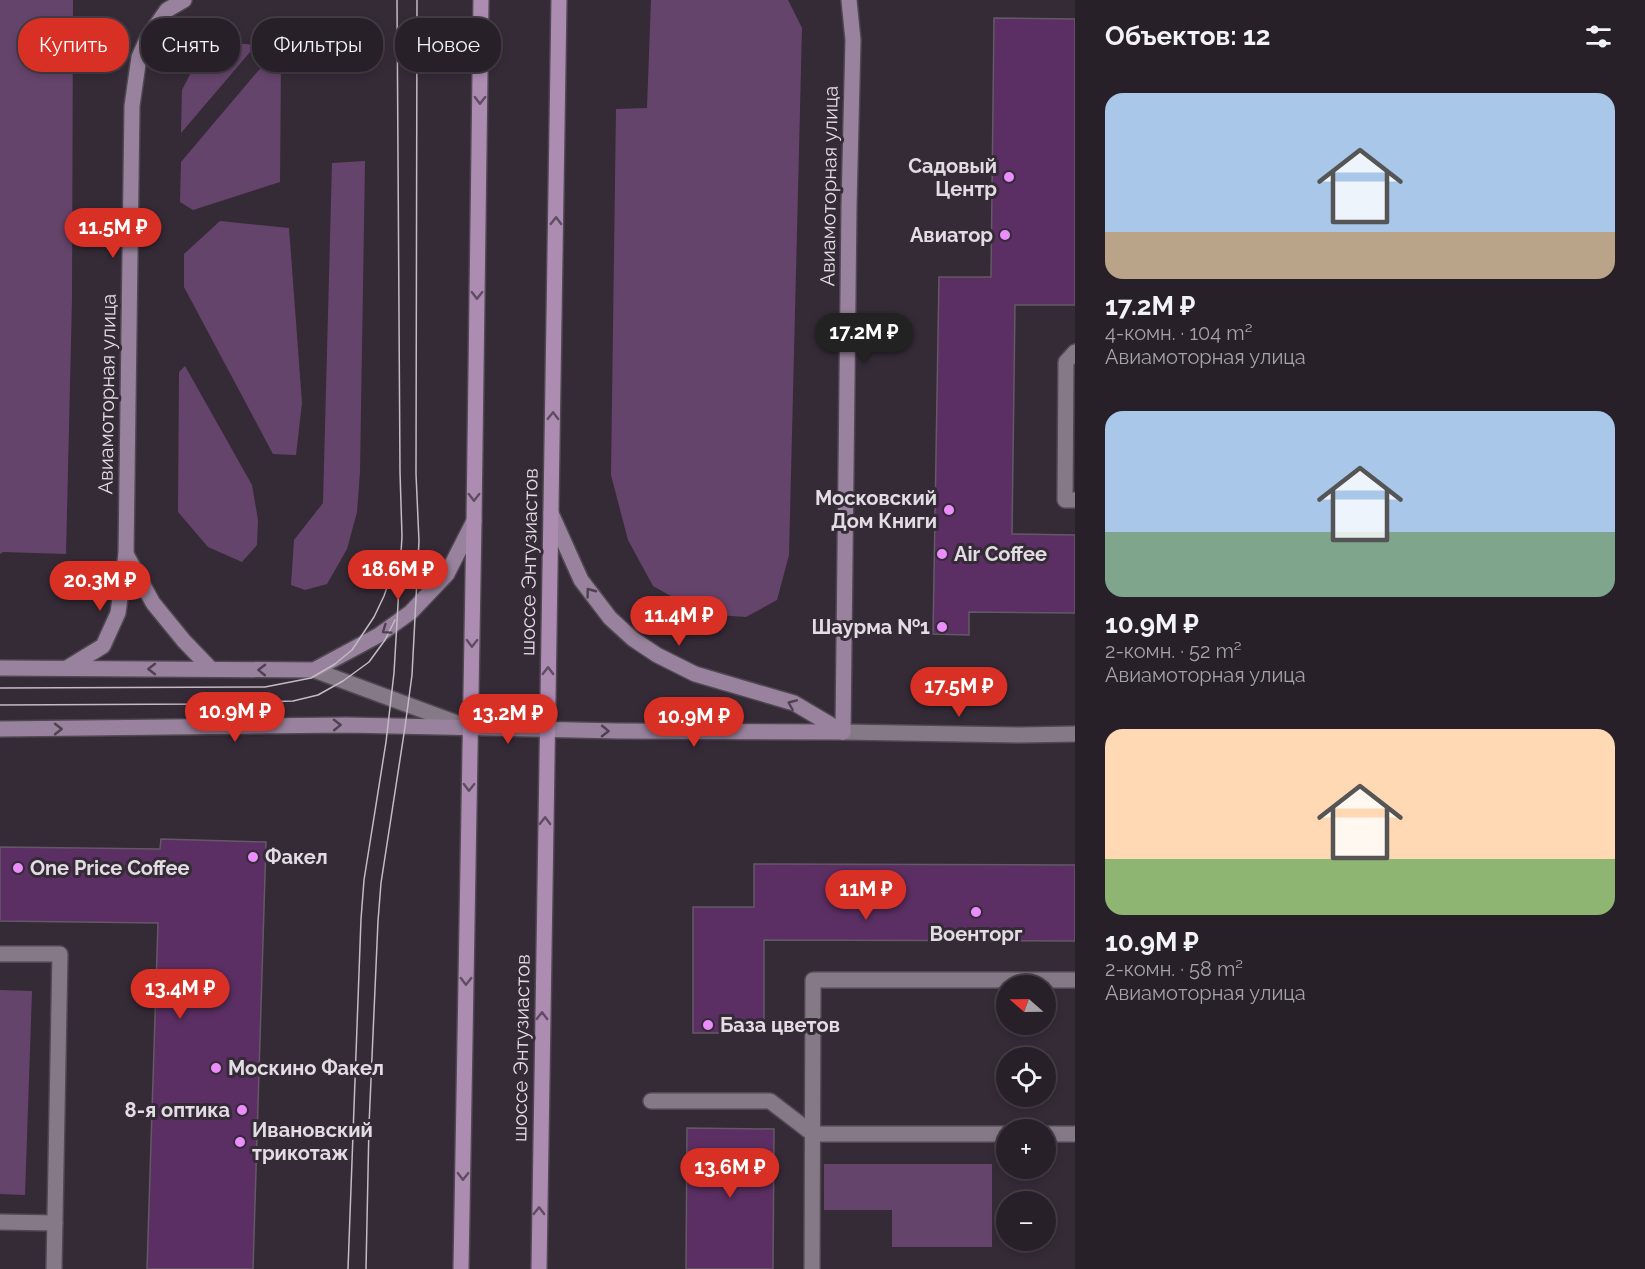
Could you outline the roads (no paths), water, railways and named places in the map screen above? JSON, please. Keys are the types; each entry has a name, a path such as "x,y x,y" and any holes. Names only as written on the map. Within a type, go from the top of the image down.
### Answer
{"main road":[{"name":"Авиамоторная улица","path":"67,668 103,646 118,613 126,554 133,97 139,57 148,37 167,10 184,0"},
{"path":"461,1269 481,0"},
{"name":"шоссе Энтузиастов","path":"539,1269 559,0"},
{"name":"Авиамоторная улица","path":"843,732 853,40 849,0"},
{"path":"550,511 581,580 610,618 633,639 657,655 694,674 794,703 843,732"},
{"path":"0,669 314,670 379,635 411,612 447,574 474,521"},
{"name":"Авиамоторная улица","path":"126,554 153,603 211,669"},
{"path":"0,729 347,725 843,732"}],"street":[{"path":"1075,352 1066,362 1065,489 1065,500 1075,500"},
{"path":"314,670 471,728"},
{"path":"843,732 1075,734"},
{"path":"0,954 60,954 54,1269"},
{"path":"812,1269 813,980 1075,980"},
{"path":"651,1101 770,1101 813,1134 996,1134"},
{"path":"1056,1134 1075,1134"},
{"path":"0,1222 54,1223"}],"tram line":[{"path":"348,1269 361,919 364,880 386,742 394,673 402,536 397,0"},
{"path":"366,1269 369,1125 378,921 381,883 412,675 419,541 416,474 417,0"},
{"path":"0,688 265,687 311,678 335,664 352,650 374,617 397,558"},
{"path":"0,705 293,701 318,695 343,681 369,662 385,640 395,620"}],"place":[{"name":"Садовый Центр","path":"1009,177"},
{"name":"Авиатор","path":"1005,235"},
{"name":"Московский Дом Книги","path":"949,510"},
{"name":"Air Coffee","path":"942,554"},
{"name":"Шаурма №1","path":"942,627"},
{"name":"Факел","path":"253,857"},
{"name":"One Price Coffee","path":"18,868"},
{"name":"Военторг","path":"976,912"},
{"name":"База цветов","path":"708,1025"},
{"name":"Москино Факел","path":"216,1068"},
{"name":"8-я оптика","path":"242,1110"},
{"name":"Ивановский трикотаж","path":"240,1142"}]}
